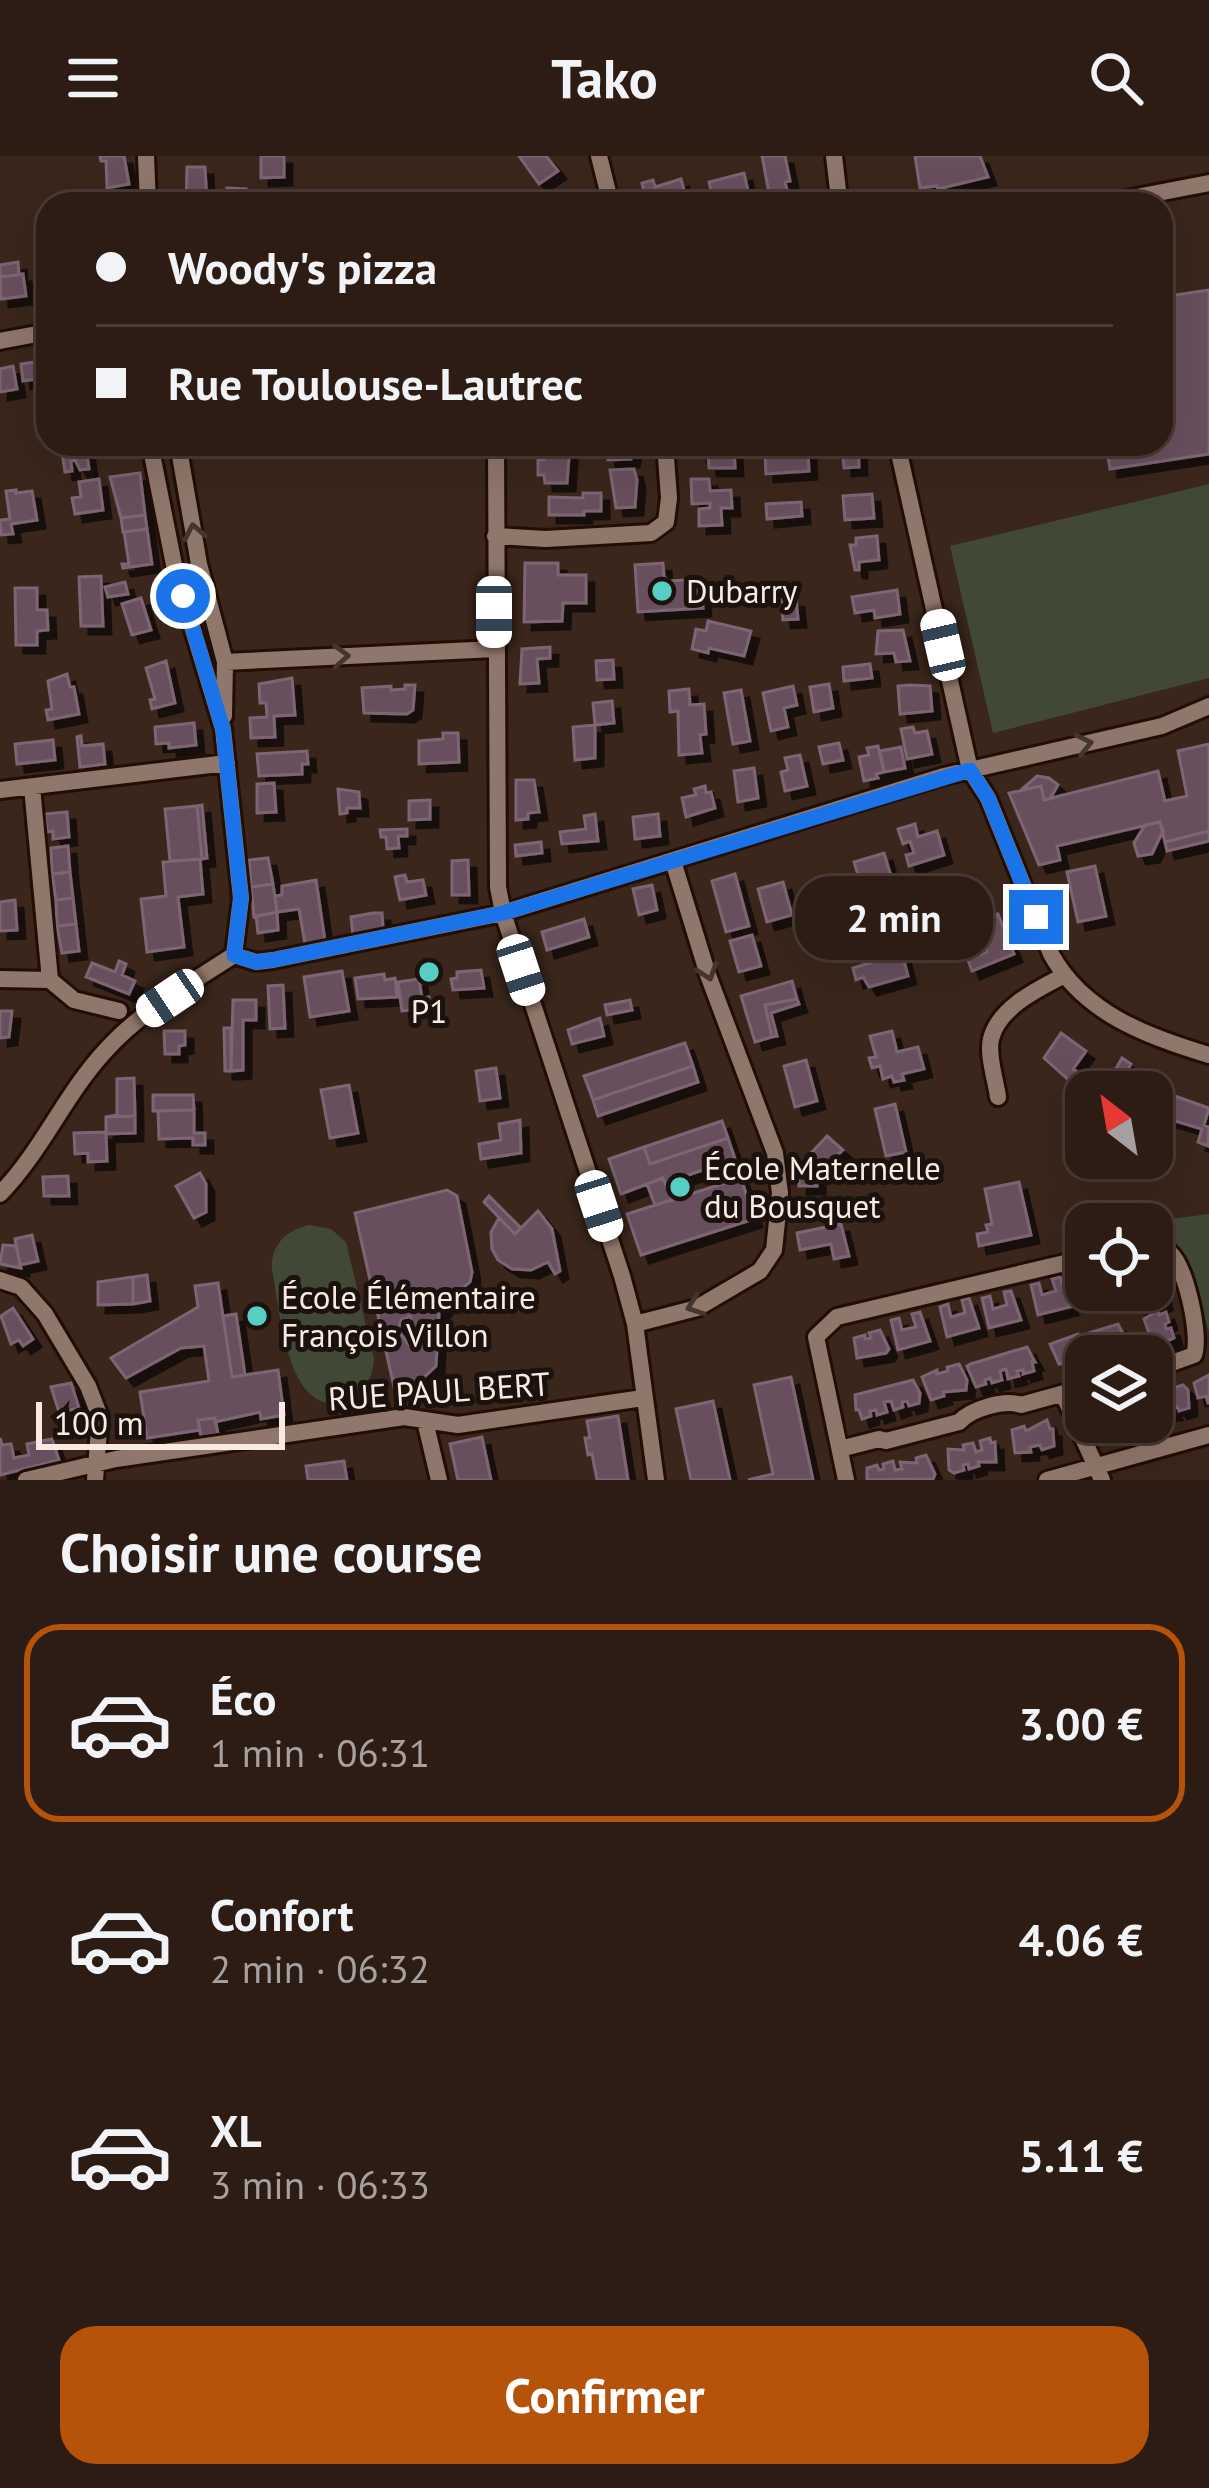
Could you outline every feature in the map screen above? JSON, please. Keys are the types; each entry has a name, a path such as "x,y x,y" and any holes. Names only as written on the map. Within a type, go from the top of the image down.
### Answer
{"street":[{"path":"146,156 148,192"},
{"path":"599,156 608,192"},
{"path":"834,156 840,192"},
{"path":"1162,192 1209,183"},
{"path":"0,341 36,334"},
{"path":"152,456 176,570 223,729"},
{"path":"0,1194 107,1048 234,955 241,898 223,729 225,662 200,564 180,456"},
{"path":"496,456 498,886 634,1324 656,1480"},
{"path":"495,536 546,539 651,533 665,522 669,498 666,456"},
{"path":"900,456 970,770 988,798 1063,976 1126,1024 1161,1041 1209,1055"},
{"path":"225,662 495,649"},
{"path":"234,955 256,962 273,960 503,913 970,770 1162,726 1209,706"},
{"path":"0,790 227,763"},
{"path":"32,787 50,980"},
{"path":"634,1324 697,1308 760,1271 774,1250 780,1193 775,1153 708,974 673,861"},
{"path":"998,1097 990,1040 1002,1019 1029,993 1063,976"},
{"path":"0,979 50,980 74,1000 119,1011"},
{"path":"1173,1258 1200,1340 1196,1352 1173,1364"},
{"path":"846,1480 817,1337 837,1317 1065,1263"},
{"path":"0,1280 22,1287 88,1386 100,1417 94,1473"},
{"path":"840,1449 959,1423 967,1414 1013,1401 1021,1405 1063,1394 1098,1473"},
{"name":"RUE PAUL BERT","path":"26,1480 94,1473 116,1459 404,1417 458,1426 643,1398"},
{"path":"425,1421 439,1480"},
{"path":"1047,1480 1098,1473 1209,1435"}],"green space":[{"path":"1209,484 1209,678 993,733 950,546"},
{"path":"1209,1214 1209,1331 1182,1252 1173,1244 1173,1219"},
{"path":"309,1225 331,1229 346,1242 374,1359 360,1391 329,1403 312,1396 290,1359 272,1270 281,1240"}],"building":[{"path":"100,156 124,156 129,184 107,188 106,161"},
{"path":"261,156 284,156 284,177 261,178"},
{"path":"519,156 546,156 558,171 539,184"},
{"path":"762,156 785,156 787,190 769,192"},
{"path":"915,156 980,156 988,177 938,189 920,188"},
{"path":"187,167 205,167 206,192 186,192"},
{"path":"744,173 748,192 711,192 709,182"},
{"path":"681,179 685,192 644,192 642,183 653,180 655,187"},
{"path":"18,262 19,275 0,277 0,265"},
{"path":"23,274 26,296 1,299 0,277"},
{"path":"1209,290 1209,454 1110,469 1108,456 1173,456 1173,295"},
{"path":"36,362 36,379 23,381 21,364"},
{"path":"13,366 17,389 0,392 0,369"},
{"path":"63,456 87,456 89,469 80,470 75,460 72,471 65,472"},
{"path":"544,456 569,456 567,483 545,483 544,475 538,475 538,460"},
{"path":"708,456 734,456 735,468 709,468"},
{"path":"765,456 808,456 809,471 766,474"},
{"path":"843,456 859,456 859,467 844,468"},
{"path":"634,469 635,507 616,508 610,470"},
{"path":"140,473 145,515 121,518 110,477"},
{"path":"99,479 103,510 75,514 72,498 81,497 79,482"},
{"path":"691,479 709,479 710,491 731,490 732,508 721,508 722,525 699,526 699,509 710,508 710,503 692,504"},
{"path":"6,491 32,491 37,520 11,524 13,534 1,535 0,520 10,519"},
{"path":"583,493 601,493 601,511 549,515 549,497 583,498"},
{"path":"872,494 874,518 845,520 843,496"},
{"path":"801,502 802,516 767,519 766,504"},
{"path":"145,515 147,529 123,532 121,518"},
{"path":"147,529 152,564 123,568 122,564 129,564 124,532"},
{"path":"877,536 879,560 859,562 855,570 850,545 856,545 856,538"},
{"path":"525,563 558,563 558,575 586,575 586,603 563,603 562,621 524,622"},
{"path":"663,563 669,581 700,579 703,608 638,612 635,565"},
{"path":"101,576 103,626 81,626 79,577"},
{"path":"125,582 128,594 108,597 105,587"},
{"path":"15,588 37,588 37,610 47,610 48,630 37,631 37,645 16,645"},
{"path":"897,590 900,614 875,618 874,610 855,613 852,597"},
{"path":"141,598 151,630 132,635 122,604"},
{"path":"796,599 798,619 783,620 781,600"},
{"path":"708,621 751,631 744,656 692,649 696,629 706,631"},
{"path":"903,630 910,661 896,662 894,653 876,654 878,631"},
{"path":"550,647 550,658 537,659 539,683 520,684 522,649"},
{"path":"613,660 614,679 597,680 596,661"},
{"path":"166,661 175,703 152,709 150,700 155,699 146,668"},
{"path":"870,664 872,678 844,681 843,667"},
{"path":"67,674 79,714 48,720 46,710 52,709 48,681"},
{"path":"292,678 295,715 274,716 275,737 251,738 250,718 267,717 259,684"},
{"path":"829,684 833,708 814,712 810,687"},
{"path":"405,685 415,685 413,710 407,714 364,713 362,688 391,686 391,690 405,689"},
{"path":"793,686 797,705 784,708 788,727 771,731 763,693"},
{"path":"898,686 930,686 932,711 900,714"},
{"path":"689,689 690,705 704,704 706,734 700,735 702,753 679,755 678,711 670,712 669,691"},
{"path":"741,690 750,741 733,744 724,693"},
{"path":"612,701 614,723 595,725 593,703"},
{"path":"194,723 196,745 169,748 169,743 156,744 155,727"},
{"path":"595,725 595,758 575,760 573,727"},
{"path":"913,727 915,733 927,731 932,754 907,759 901,729"},
{"path":"443,733 458,733 459,762 419,764 419,741 443,739"},
{"path":"81,736 82,746 103,744 105,764 80,767 77,737"},
{"path":"53,740 55,760 17,764 15,744"},
{"path":"839,743 843,760 823,764 819,747"},
{"path":"1209,744 1209,831 1165,842 1160,822 1057,846 1060,860 1039,865 1009,793 1041,786 1044,800 1158,771 1165,801 1187,796 1178,751"},
{"path":"878,746 884,772 864,781 859,757 869,755 867,748"},
{"path":"901,747 905,768 884,772 880,751"},
{"path":"307,751 308,764 302,764 302,774 259,776 257,754"},
{"path":"800,755 807,786 785,791 781,772 788,770 785,758"},
{"path":"754,768 758,798 738,802 734,771"},
{"path":"1037,776 1058,785 1050,799 1044,800 1041,786 1021,790"},
{"path":"516,780 534,780 539,812 528,813 528,819 516,820"},
{"path":"274,783 276,812 257,813 257,784"},
{"path":"705,786 715,808 686,817 682,798 696,795 694,789"},
{"path":"338,789 359,792 360,808 347,808 347,813 340,814"},
{"path":"430,800 430,819 409,820 409,801"},
{"path":"202,805 207,858 202,859 197,806"},
{"path":"197,806 202,859 170,861 165,809"},
{"path":"67,812 69,837 53,839 45,814"},
{"path":"595,814 598,841 562,844 560,832 586,829 584,816"},
{"path":"658,814 660,836 635,839 633,817"},
{"path":"1160,822 1163,831 1152,854 1138,856 1134,843 1145,825"},
{"path":"915,824 918,837 937,831 944,855 909,866 906,855 914,853 910,841 903,844 898,829"},
{"path":"407,829 407,836 398,836 399,848 387,849 380,830"},
{"path":"1209,831 1209,841 1167,851 1165,842"},
{"path":"541,842 542,853 516,856 515,845"},
{"path":"68,846 70,872 52,874 51,848"},
{"path":"884,853 897,896 880,901 883,910 870,914 854,862"},
{"path":"268,858 273,884 251,887 249,860"},
{"path":"200,859 203,894 178,897 184,947 147,952 141,899 166,896 163,862"},
{"path":"468,860 469,895 452,895 452,861"},
{"path":"1095,866 1106,916 1078,922 1067,872"},
{"path":"70,872 73,898 56,900 52,874"},
{"path":"735,874 749,926 726,932 712,881"},
{"path":"405,875 407,882 423,880 426,895 400,900 395,877"},
{"path":"316,880 325,941 305,944 299,909 277,912 275,896 282,895 282,886"},
{"path":"783,882 792,915 767,922 758,889"},
{"path":"273,884 277,912 254,917 251,887"},
{"path":"652,885 657,910 639,915 633,889"},
{"path":"73,898 76,924 57,926 56,900"},
{"path":"844,898 855,940 828,947 826,936 834,934 826,904"},
{"path":"15,900 17,930 0,931 0,902"},
{"path":"277,912 278,930 258,933 256,916"},
{"path":"382,913 383,927 353,936 351,917"},
{"path":"998,914 1014,954 972,971 968,960 987,952 980,934 968,939 956,935 944,948 940,944 941,935 954,921 962,929"},
{"path":"584,919 589,937 547,950 542,932"},
{"path":"76,924 79,951 62,953 57,926"},
{"path":"752,935 761,966 739,972 730,941"},
{"path":"902,953 908,976 869,987 863,977 856,980 853,968"},
{"path":"119,961 126,964 122,975 135,981 129,994 86,977 92,963 115,972"},
{"path":"481,970 484,988 453,990 451,979 457,978 457,972"},
{"path":"342,971 349,1011 310,1017 304,977"},
{"path":"384,974 385,980 395,978 397,997 358,999 355,978"},
{"path":"419,979 422,998 429,997 430,1007 402,1011 398,982"},
{"path":"792,981 797,999 765,1005 772,1037 755,1042 741,996"},
{"path":"283,985 285,1028 270,1029 268,986"},
{"path":"797,999 799,1004 771,1013 777,1036 772,1037 765,1005"},
{"path":"233,1000 256,1000 256,1020 243,1020 243,1070 231,1071"},
{"path":"630,1000 632,1010 607,1015 605,1005"},
{"path":"0,1011 12,1011 9,1037 0,1038"},
{"path":"600,1018 604,1036 572,1044 568,1030"},
{"path":"224,1028 231,1028 231,1071 225,1071"},
{"path":"164,1031 185,1031 179,1054 165,1054"},
{"path":"892,1031 897,1052 918,1047 924,1069 902,1074 904,1080 894,1082 892,1076 883,1079 880,1066 872,1068 869,1058 876,1057 870,1036"},
{"path":"1061,1033 1086,1051 1076,1071 1065,1071 1065,1077 1044,1058"},
{"path":"685,1043 693,1066 593,1100 584,1076"},
{"path":"1122,1058 1131,1064 1132,1071 1115,1071"},
{"path":"806,1060 817,1101 795,1107 784,1066"},
{"path":"693,1066 698,1082 598,1116 593,1100"},
{"path":"496,1068 500,1098 480,1101 476,1071"},
{"path":"134,1078 135,1116 106,1117 117,1115 117,1079"},
{"path":"349,1085 358,1133 330,1138 321,1090"},
{"path":"153,1095 193,1095 194,1110 153,1111"},
{"path":"1173,1095 1209,1108 1204,1125 1209,1127 1208,1146 1198,1142 1202,1129 1173,1120"},
{"path":"895,1104 906,1152 886,1156 875,1109"},
{"path":"194,1110 194,1133 205,1133 205,1145 193,1145 193,1138 159,1139 158,1111"},
{"path":"135,1116 135,1133 106,1134 106,1117"},
{"path":"520,1120 521,1153 481,1159 479,1144 501,1140 499,1124"},
{"path":"722,1121 728,1138 650,1164 644,1147"},
{"path":"106,1132 107,1161 88,1162 88,1153 75,1154 74,1133"},
{"path":"827,1136 843,1150 817,1173 817,1186 799,1186 799,1166"},
{"path":"728,1138 735,1159 621,1194 609,1159 644,1147 650,1164"},
{"path":"200,1173 206,1184 206,1212 194,1218 176,1186"},
{"path":"68,1176 69,1196 44,1196 43,1177"},
{"path":"663,1178 672,1200 655,1205 647,1184"},
{"path":"741,1178 754,1219 641,1255 627,1214"},
{"path":"1019,1182 1031,1235 979,1246 977,1234 988,1232 986,1225 992,1224 985,1189"},
{"path":"447,1190 457,1196 470,1282 439,1313 436,1366 420,1381 394,1387 355,1213","holes":["410,1316 418,1339 409,1345 398,1330 401,1320"]},
{"path":"489,1196 521,1228 515,1234 484,1202"},
{"path":"538,1211 552,1229 560,1271 555,1274 548,1262 531,1270 512,1269 492,1249 491,1232 499,1218 515,1234"},
{"path":"841,1224 849,1256 834,1259 831,1244 800,1250 797,1233"},
{"path":"32,1235 38,1261 20,1265 15,1239"},
{"path":"3,1245 16,1246 21,1268 0,1264"},
{"path":"147,1275 150,1301 133,1304 133,1277"},
{"path":"133,1277 133,1304 98,1305 98,1282"},
{"path":"1060,1277 1065,1308 1038,1315 1031,1285 1039,1283 1042,1295 1056,1291 1052,1279"},
{"path":"218,1283 232,1377 278,1370 284,1415 261,1419 260,1412 215,1422 215,1418 198,1420 200,1430 147,1438 140,1392 209,1381 204,1346 181,1348 126,1378 111,1358 198,1307 195,1286"},
{"path":"1011,1291 1021,1320 989,1328 982,1298 990,1296 993,1309 1007,1305 1004,1292"},
{"path":"969,1298 979,1328 947,1337 940,1307 948,1304 951,1317 965,1313 962,1300"},
{"path":"13,1308 33,1339 23,1346 19,1340 11,1344 1,1316"},
{"path":"920,1312 930,1341 898,1350 891,1320 899,1318 902,1330 916,1327 912,1314"},
{"path":"1166,1312 1166,1329 1171,1328 1174,1338 1150,1335 1144,1319"},
{"path":"236,1314 245,1375 232,1377 223,1316"},
{"path":"1118,1324 1124,1335 1090,1335"},
{"path":"880,1330 889,1349 886,1353 857,1358 854,1338 871,1338 869,1333"},
{"path":"1065,1339 1065,1363 1059,1364 1050,1344"},
{"path":"1027,1347 1034,1371 1017,1371 1019,1376 1008,1379 1006,1369 1000,1371 1002,1380 992,1383 990,1378 976,1387 967,1366"},
{"path":"959,1364 966,1390 943,1392 944,1396 931,1400 922,1377"},
{"path":"1209,1375 1208,1403 1206,1396 1198,1398 1194,1383"},
{"path":"791,1377 813,1480 748,1480 773,1474 754,1385"},
{"path":"913,1380 919,1403 902,1402 903,1407 894,1410 891,1401 884,1402 887,1412 870,1411 871,1416 862,1419 856,1410 855,1395"},
{"path":"71,1383 79,1408 59,1412 51,1387"},
{"path":"1183,1385 1188,1390 1189,1408 1173,1408 1173,1388"},
{"path":"713,1401 730,1480 691,1480 676,1409"},
{"path":"618,1416 628,1480 597,1480 585,1438 590,1438 587,1421"},
{"path":"215,1418 218,1434 201,1437 198,1420"},
{"path":"1047,1420 1054,1446 1015,1453 1012,1430 1024,1426 1026,1431"},
{"path":"482,1437 491,1480 458,1480 450,1444"},
{"path":"0,1438 2,1445 11,1444 14,1458 29,1455 27,1444 52,1439 59,1460 0,1475"},
{"path":"990,1438 995,1442 996,1462 978,1462 979,1466 969,1469 968,1464 963,1465 964,1470 954,1473 949,1470 948,1449 964,1450 963,1445 973,1443 976,1452 982,1450 980,1441"},
{"path":"926,1455 933,1479 867,1480 867,1468 884,1469 883,1464 893,1461 895,1470 902,1469 900,1462 917,1463 916,1458"},
{"path":"344,1461 347,1480 308,1480 306,1466"}],"place":[{"name":"Dubarry","path":"662,591"},
{"name":"P1","path":"429,972"},
{"name":"École Maternelle du Bousquet","path":"680,1187"},
{"name":"École Élémentaire François Villon","path":"257,1316"}],"route":[{"path":"183,596 223,729 241,898 234,955 256,962 273,960 503,913 970,770 988,798 1036,917"}]}
